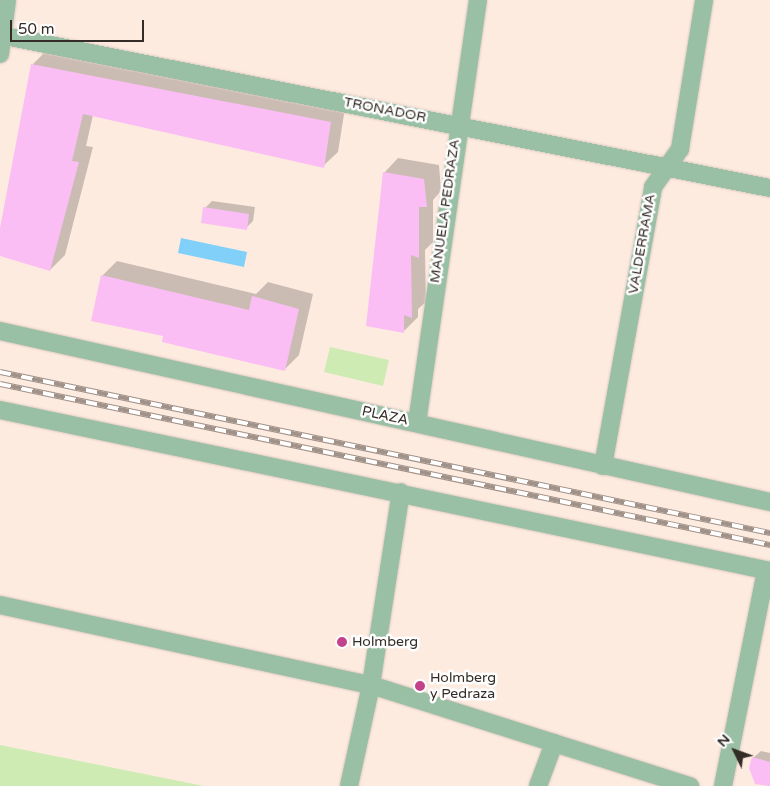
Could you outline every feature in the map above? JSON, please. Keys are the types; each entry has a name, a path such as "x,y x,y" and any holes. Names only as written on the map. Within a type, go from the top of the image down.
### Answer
{"street":[{"path":"0,54 7,0"},
{"name":"MANUELA PEDRAZA","path":"417,423 458,124 478,0"},
{"name":"VALDERRAMA","path":"603,466 653,187 680,149 704,0"},
{"name":"TRONADOR","path":"1,35 458,124 770,188"},
{"name":"PLAZA","path":"0,331 770,502"},
{"path":"0,410 401,492 768,570 723,786"},
{"path":"349,786 371,685 401,492"},
{"path":"0,605 371,685 690,786"},
{"path":"538,786 554,743"}],"green space":[{"path":"330,347 389,360 383,386 324,372"},
{"path":"0,745 204,786 0,786"}],"water":[{"path":"181,238 247,252 244,267 178,253"}],"building":[{"path":"31,64 331,122 324,168 83,114 72,161 79,162 50,271 0,256 0,228"},
{"path":"383,172 424,179 427,207 419,207 419,258 411,255 412,318 404,315 404,333 366,326"},
{"path":"203,207 249,214 247,230 201,223"},
{"path":"101,275 249,310 252,296 299,309 285,371 162,342 163,336 91,321"},
{"path":"752,757 770,762 770,786 755,784 749,768"}],"railway":[{"path":"0,372 770,533"},
{"path":"0,384 770,545"}],"place":[{"name":"Holmberg","path":"342,642"},
{"name":"Holmberg y Pedraza","path":"420,686"}]}
